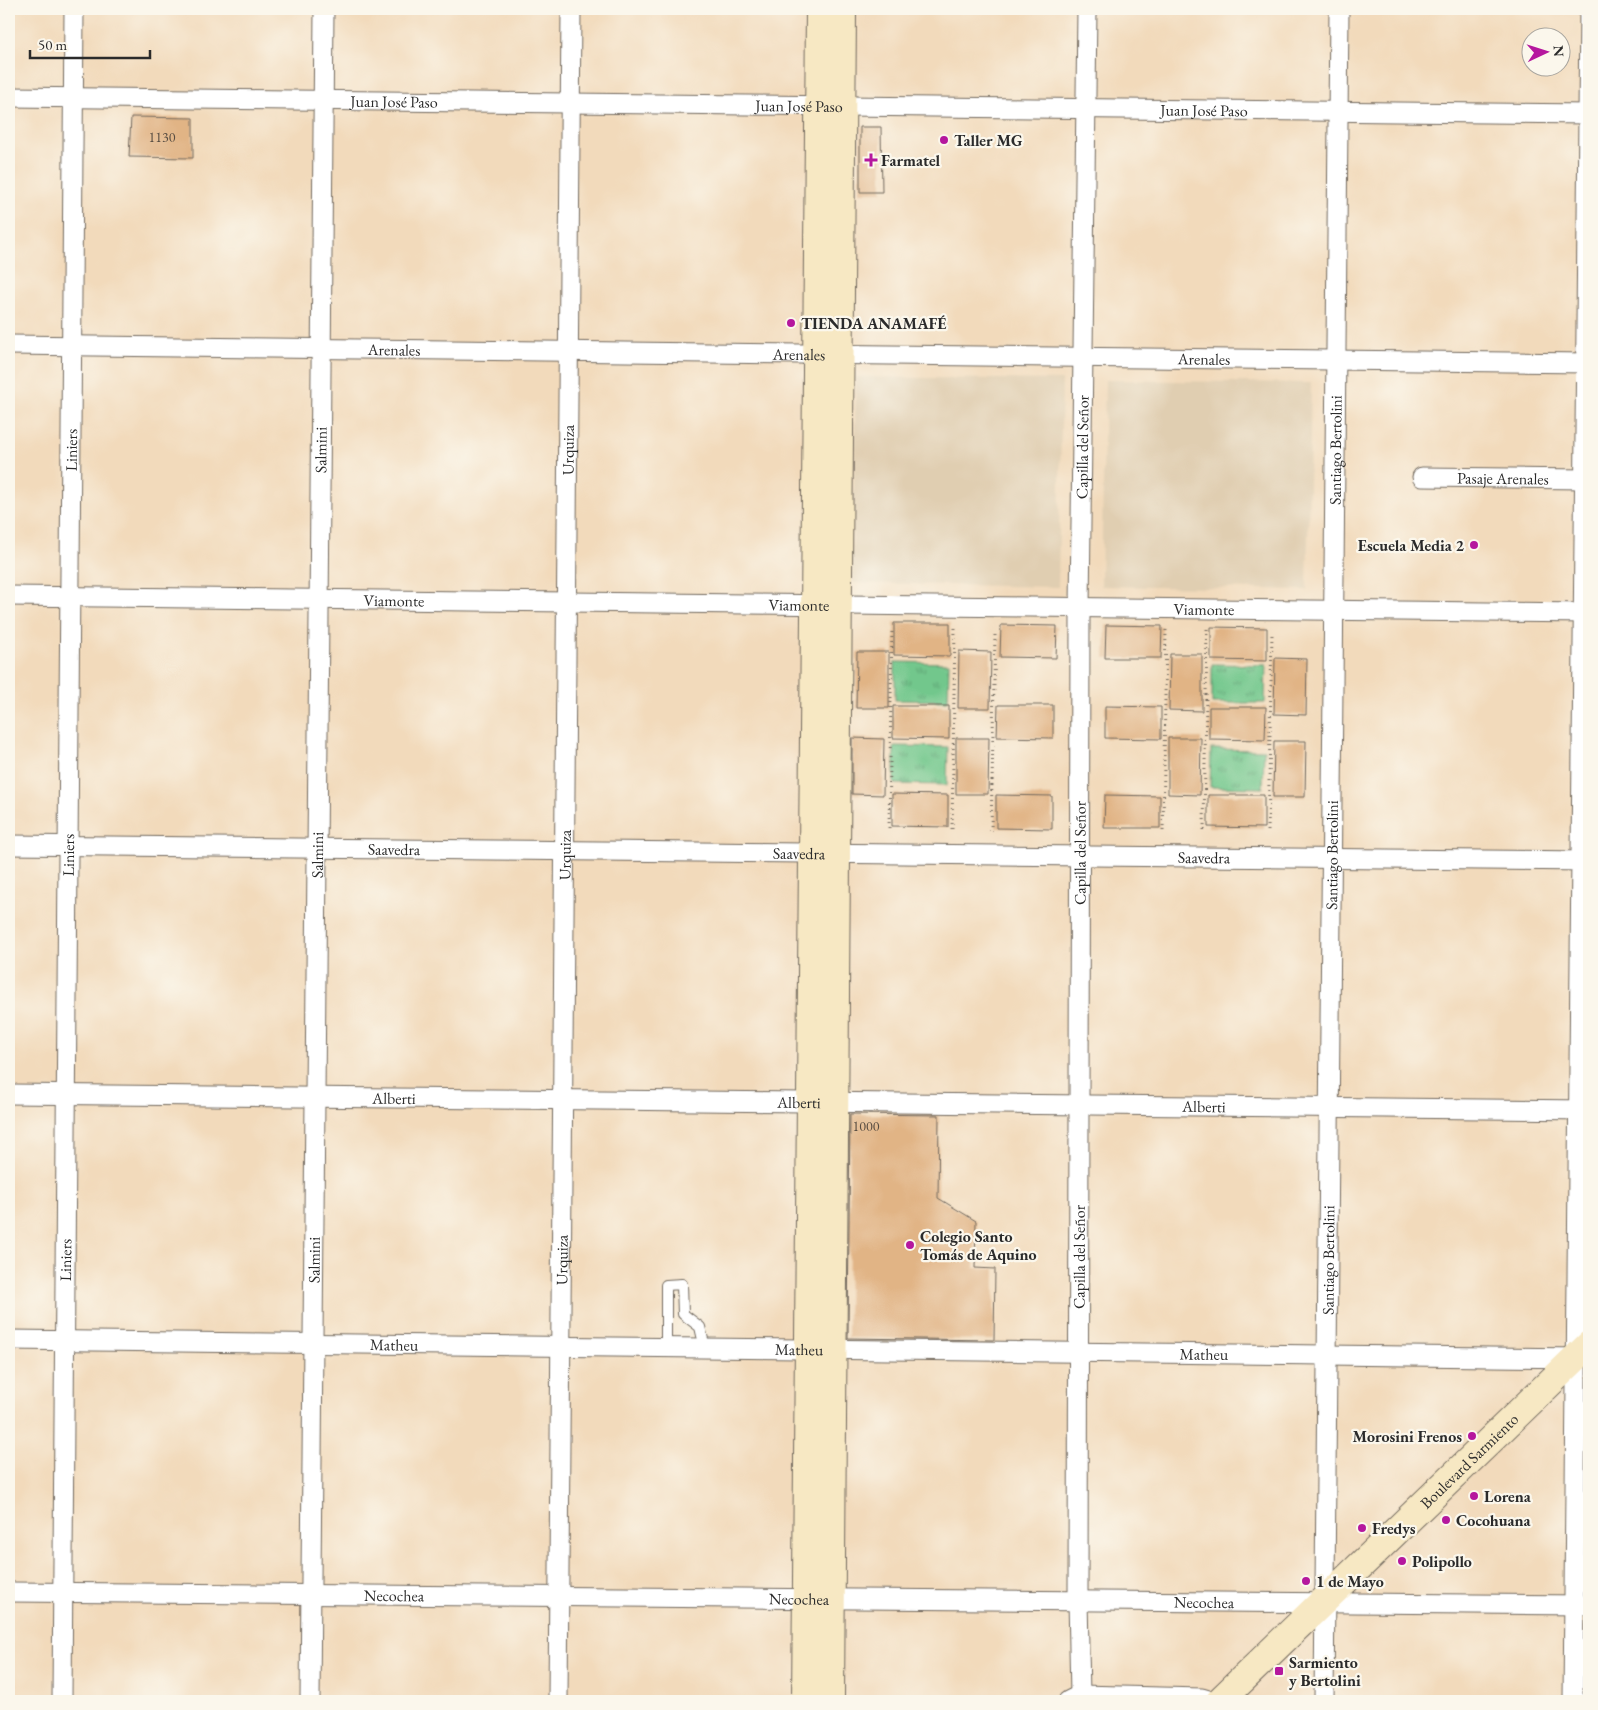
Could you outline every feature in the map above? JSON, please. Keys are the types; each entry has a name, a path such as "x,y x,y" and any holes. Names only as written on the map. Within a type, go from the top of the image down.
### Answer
{"main road":[{"path":"820,9 830,106 819,1599 830,1701"},
{"path":"830,106 842,9"},
{"name":"Boulevard Sarmiento","path":"1220,1701 1585,1354"},
{"path":"806,1701 819,1599"}],"street":[{"name":"Liniers","path":"62,1701 74,9"},
{"name":"Salmini","path":"310,1701 324,9"},
{"name":"Urquiza","path":"558,1701 571,9"},
{"name":"Capilla del Señor","path":"1074,1698 1078,1600 1080,608 1087,9"},
{"name":"Santiago Bertolini","path":"1324,1701 1339,9"},
{"path":"1573,1701 1582,1605 1585,1354 1585,479 1588,363 1589,9"},
{"name":"Juan José Paso","path":"9,97 1589,114"},
{"name":"Arenales","path":"9,345 1588,363"},
{"name":"Pasaje Arenales","path":"1422,477 1585,479"},
{"name":"Viamonte","path":"9,596 1586,613"},
{"name":"Saavedra","path":"9,845 824,855 1585,861"},
{"name":"Alberti","path":"9,1094 1584,1110"},
{"name":"Matheu","path":"9,1340 1078,1352 1585,1354"},
{"name":"Necochea","path":"9,1592 1582,1605"},
{"path":"1074,1698 1202,1698 1212,1701"}],"lane":[{"path":"666,1348 666,1285 682,1284 683,1314 700,1326 705,1348"}],"path":[{"path":"952,829 954,627"},
{"path":"1204,830 1207,628"},
{"path":"1163,831 1166,629"},
{"path":"889,828 892,630"},
{"path":"1268,831 1272,634"},
{"path":"991,831 995,635"}],"shaded area":[{"path":"856,377 1062,380 1058,587 852,583"},
{"path":"1105,380 1311,383 1307,590 1101,586"}],"green space":[{"path":"895,662 949,663 948,701 895,700"},
{"path":"1212,664 1266,665 1265,703 1212,703"},
{"path":"894,746 948,747 947,785 894,784"},
{"path":"1211,749 1264,750 1263,788 1210,787"}],"building":[{"path":"131,117 193,118 193,158 129,157"},
{"name":"Farmatel","path":"860,127 881,127 882,192 860,192"},
{"path":"894,623 950,623 950,656 894,655"},
{"path":"1001,625 1057,626 1056,658 1000,657"},
{"path":"1106,625 1162,626 1161,658 1105,658"},
{"path":"1211,627 1267,628 1267,661 1211,660"},
{"path":"959,651 991,652 990,708 958,708"},
{"path":"857,652 889,652 889,708 856,708"},
{"path":"1170,654 1202,654 1202,711 1169,710"},
{"path":"1275,658 1307,659 1306,715 1274,714"},
{"path":"998,705 1053,705 1053,738 997,737"},
{"path":"893,706 949,706 949,739 893,738"},
{"path":"1105,706 1161,707 1161,739 1105,738"},
{"path":"1209,707 1266,707 1265,740 1209,739"},
{"path":"852,738 884,739 883,795 852,794"},
{"path":"956,738 989,738 988,794 956,794"},
{"path":"1168,738 1201,738 1200,795 1168,794"},
{"path":"1274,741 1306,741 1305,797 1273,797"},
{"path":"892,794 948,795 948,827 892,826"},
{"path":"996,795 1052,796 1052,829 996,828"},
{"path":"1105,795 1160,796 1160,828 1104,828"},
{"path":"1208,795 1264,795 1264,828 1208,827"},
{"name":"Colegio Santo Tomás de Aquino","path":"850,1114 939,1115 938,1198 976,1221 975,1268 995,1269 994,1340 848,1338"}],"place":[{"name":"Taller MG","path":"944,140"},
{"name":"Farmatel","path":"871,160"},
{"name":"TIENDA ANAMAFÉ","path":"791,323"},
{"name":"Escuela Media 2","path":"1474,545"},
{"name":"Colegio Santo Tomás de Aquino","path":"910,1245"},
{"name":"Morosini Frenos","path":"1472,1436"},
{"name":"Lorena","path":"1474,1496"},
{"name":"Cocohuana","path":"1446,1520"},
{"name":"Fredys","path":"1362,1528"},
{"name":"Polipollo","path":"1402,1561"},
{"name":"1 de Mayo","path":"1306,1581"},
{"name":"Sarmiento y Bertolini","path":"1279,1671"}]}
